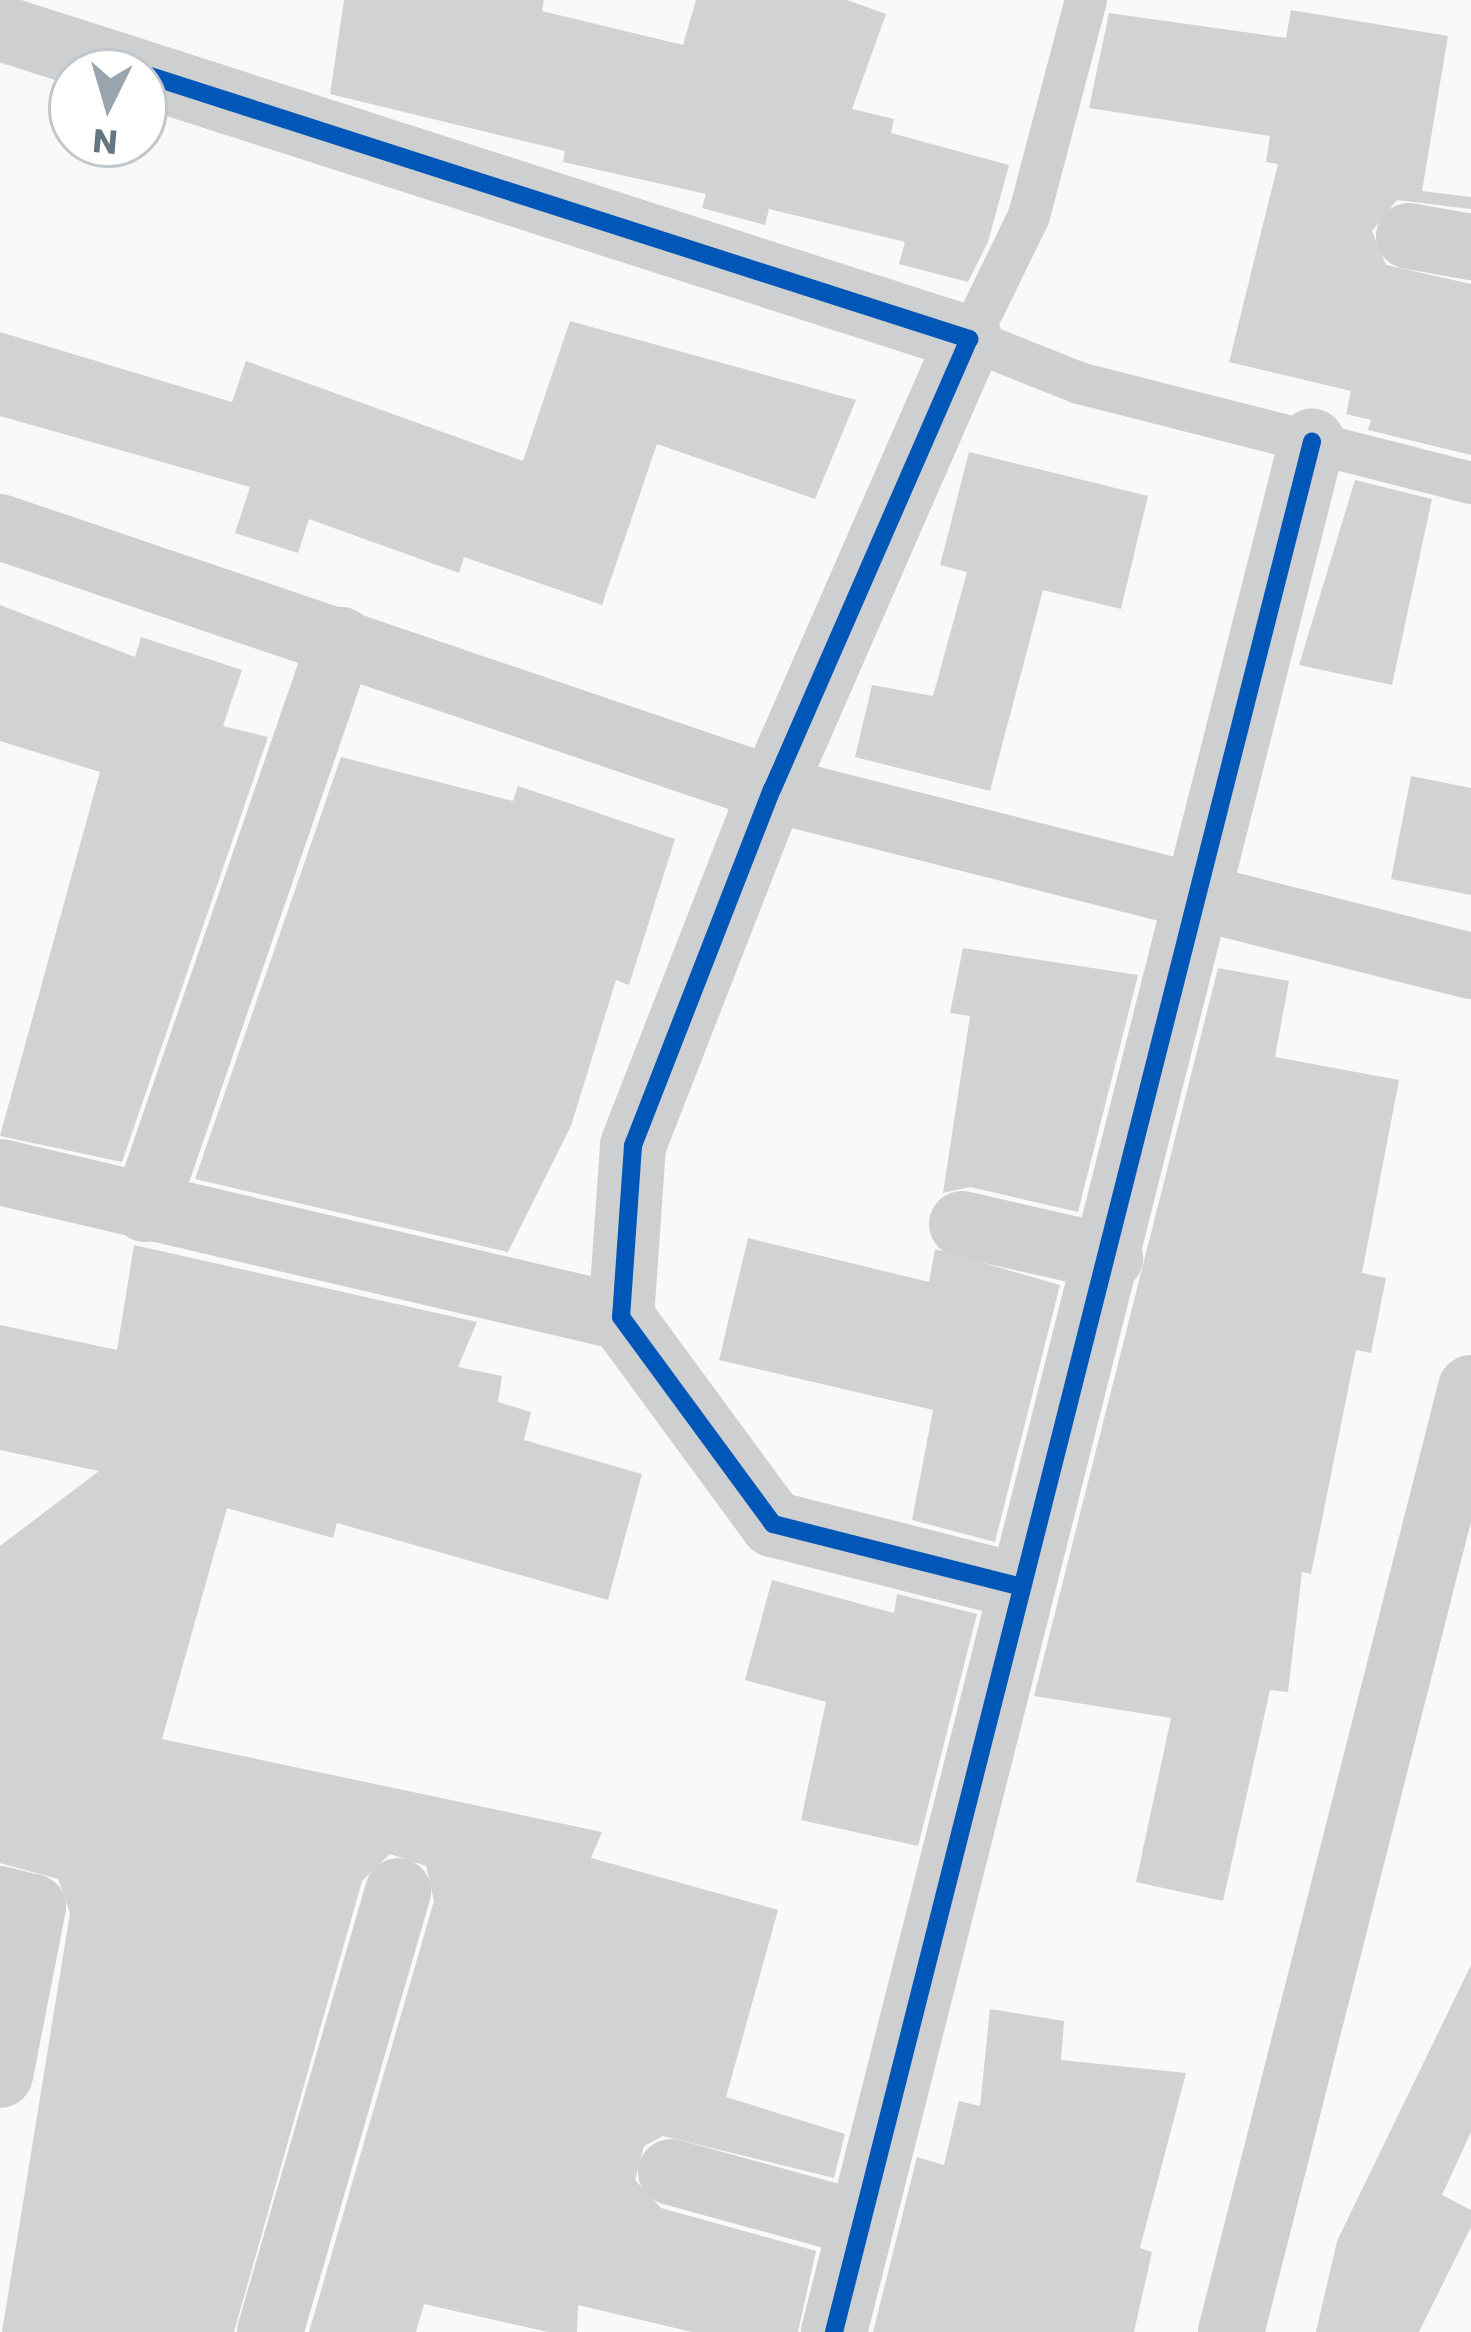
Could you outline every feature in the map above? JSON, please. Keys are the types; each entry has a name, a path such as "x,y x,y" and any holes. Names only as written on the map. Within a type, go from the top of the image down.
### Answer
{"street":[{"path":"32,23 86,48"},
{"path":"168,82 969,339 772,789 633,1146 622,1317 773,1524 1022,1587"},
{"path":"833,2332 1022,1587 1205,896 1312,441"},
{"path":"0,527 772,789 1471,966"},
{"path":"146,1209 341,640"},
{"path":"0,1172 622,1317"},
{"path":"962,1224 1110,1258"},
{"path":"1232,2332 1471,1388"},
{"path":"270,2332 398,1891"},
{"path":"0,1898 33,1907 0,2075"},
{"path":"671,2172 861,2224"}],"lane":[{"path":"1086,0 1029,216 969,339 1079,383 1471,483"}],"building":[{"path":"344,0 544,0 542,11 683,45 696,0 847,0 886,14 852,109 894,119 891,133 1009,165 988,242 968,282 899,264 905,242 769,209 765,225 702,208 706,194 563,162 565,151 330,94"},
{"path":"1291,10 1448,36 1422,191 1471,197 1471,209 1397,200 1372,231 1386,265 1471,284 1471,455 1368,430 1371,420 1346,414 1351,391 1229,362 1278,164 1266,162 1270,136 1089,108 1109,13 1286,38"},
{"path":"570,321 856,400 815,499 657,444 602,605 464,557 459,573 309,519 298,553 235,533 250,487 0,416 0,332 232,402 246,361 523,461"},
{"path":"969,452 1148,496 1121,609 1043,590 990,791 855,757 872,685 933,696 967,572 940,565"},
{"path":"1355,480 1432,499 1392,685 1299,665"},
{"path":"0,605 135,657 141,637 242,670 223,726 268,737 122,1162 0,1136 100,772 0,741"},
{"path":"341,757 513,801 518,786 675,839 629,985 616,980 571,1126 508,1252 195,1179"},
{"path":"1411,776 1471,788 1471,895 1391,879"},
{"path":"963,948 1138,975 1078,1212 970,1187 943,1193 970,1016 950,1013"},
{"path":"1218,968 1289,981 1275,1057 1399,1080 1362,1273 1386,1278 1371,1353 1356,1350 1311,1574 1302,1572 1288,1692 1270,1690 1223,1901 1136,1882 1171,1718 1034,1696"},
{"path":"748,1238 929,1282 935,1249 1060,1285 995,1542 912,1520 933,1410 719,1360"},
{"path":"134,1245 477,1322 458,1367 502,1376 498,1402 531,1412 524,1440 642,1474 608,1600 337,1523 333,1538 227,1508 162,1739 602,1832 591,1858 778,1910 726,2097 845,2134 834,2178 663,2136 644,2146 635,2180 661,2208 816,2251 798,2332 692,2332 578,2305 577,2332 548,2332 424,2304 416,2332 309,2332 434,1901 426,1866 390,1854 362,1881 234,2332 2,2332 70,1913 58,1879 0,1863 0,1546 99,1471 0,1450 0,1325 117,1350"},
{"path":"772,1580 894,1613 897,1594 977,1614 918,1846 801,1820 826,1702 745,1680"},
{"path":"1471,1965 1471,2132 1442,2195 1471,2210 1471,2227 1419,2332 1316,2332 1337,2241"},
{"path":"990,2009 1064,2021 1061,2060 1186,2073 1140,2248 1152,2252 1134,2332 873,2332 917,2157 944,2165 959,2101 980,2106"}],"cycle path":[{"path":"168,82 969,339 772,789 633,1146 621,1317 773,1524 1022,1587"},
{"path":"834,2332 1312,441"}]}
